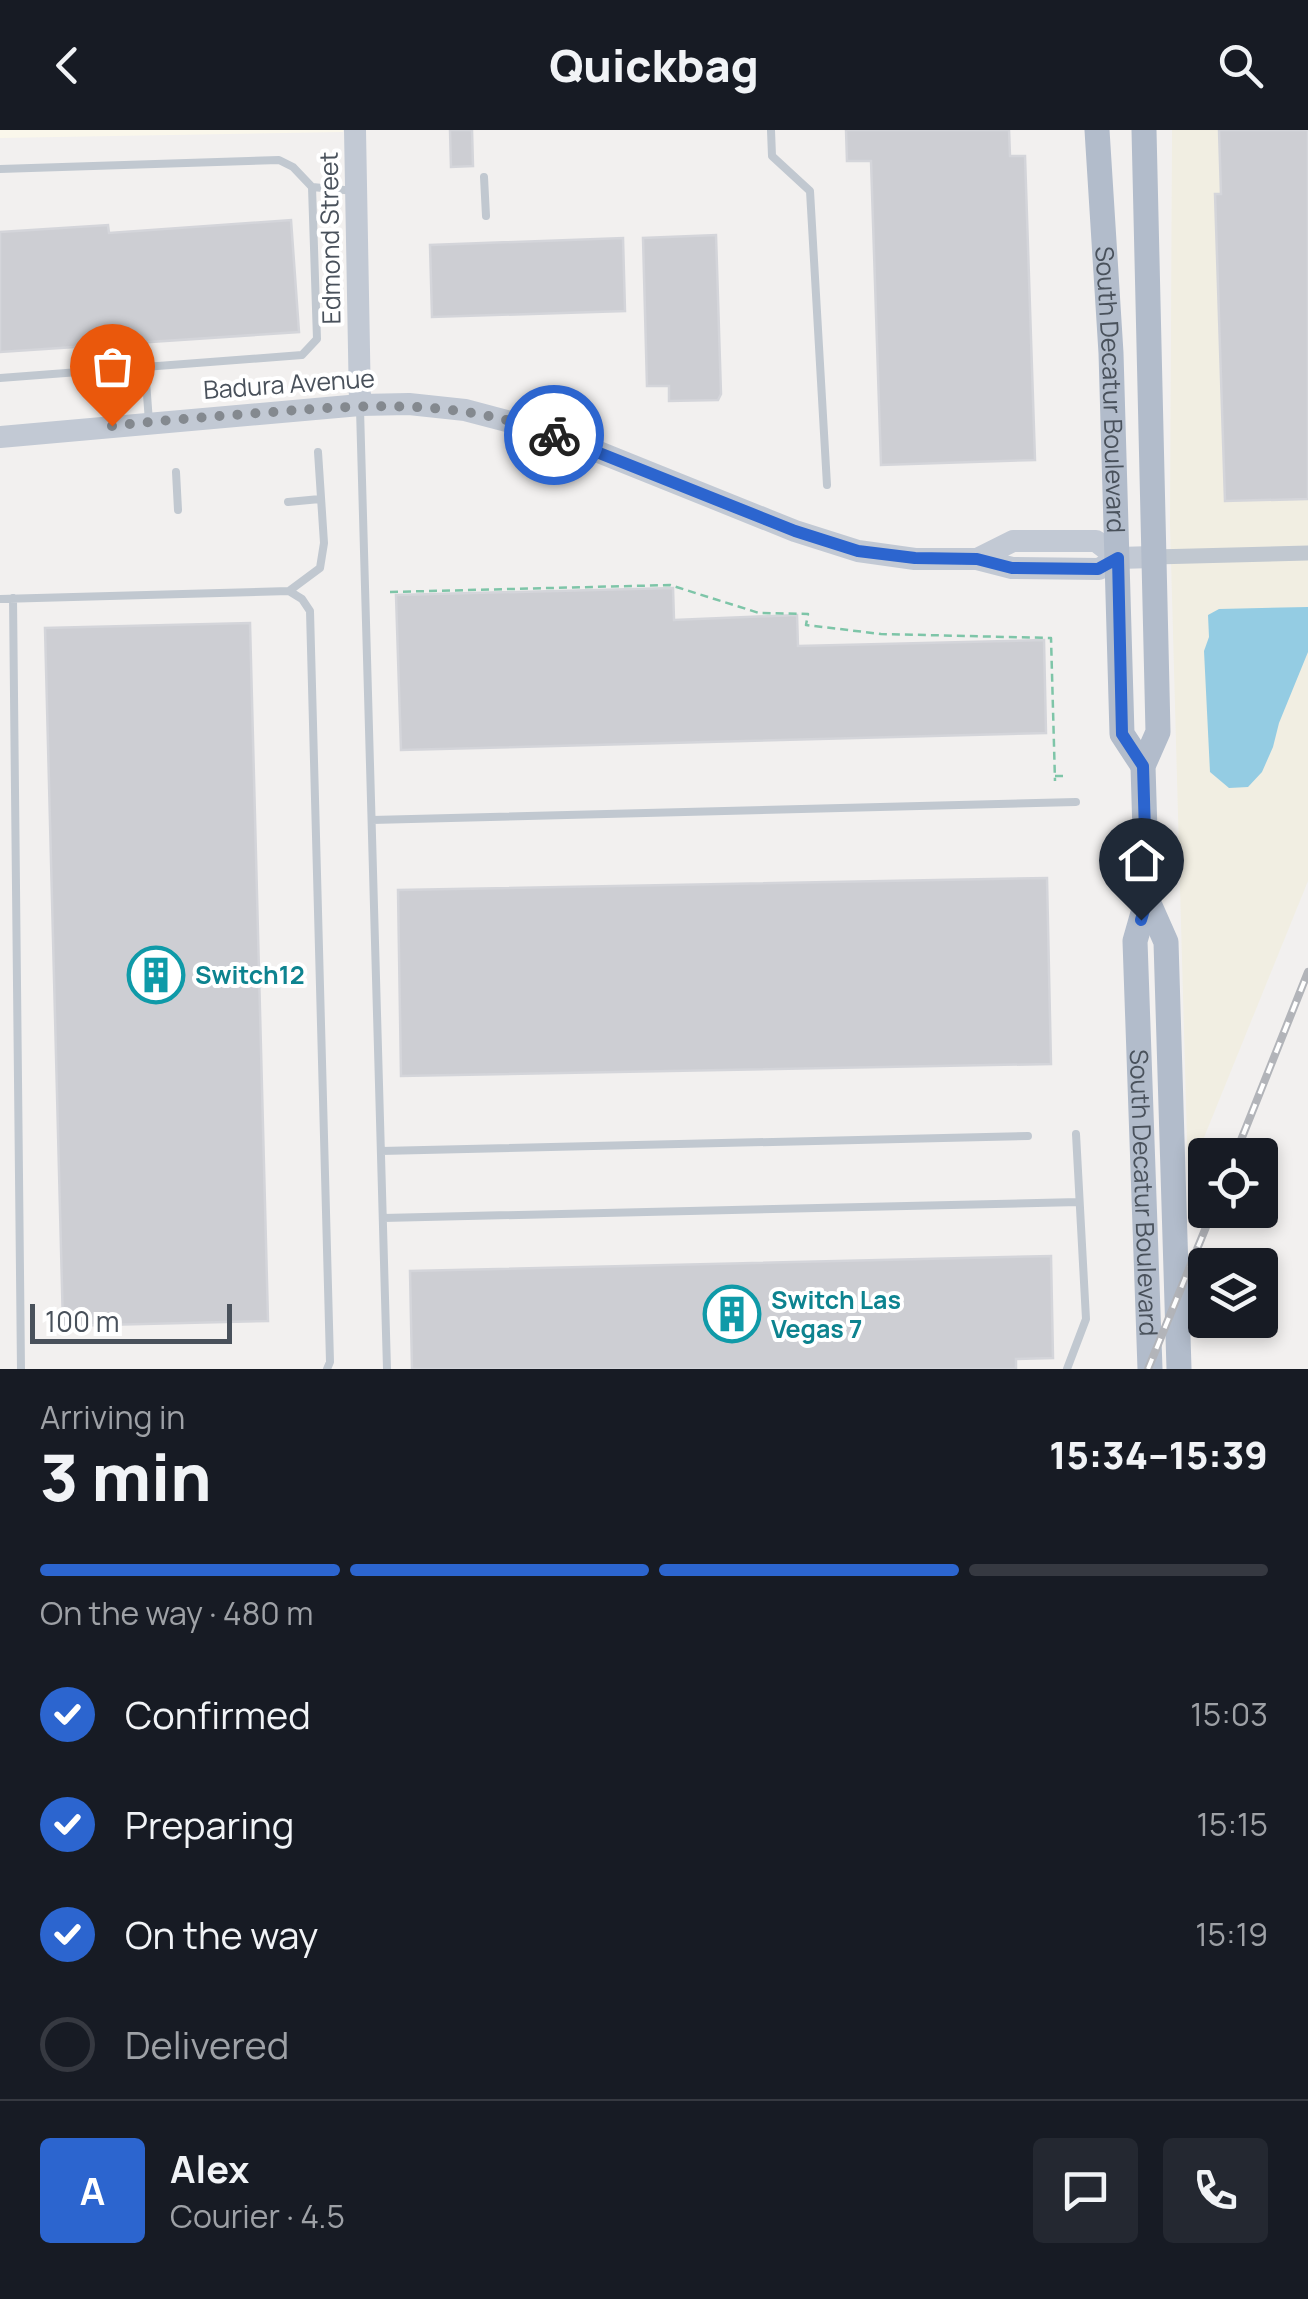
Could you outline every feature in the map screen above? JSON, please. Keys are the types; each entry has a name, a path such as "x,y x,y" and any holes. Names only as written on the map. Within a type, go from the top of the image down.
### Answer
{"main road":[{"name":"Edmond Street","path":"356,130 360,404"},
{"name":"South Decatur Boulevard","path":"1097,130 1111,353 1122,734 1143,766"},
{"name":"South Decatur Boulevard","path":"1144,130 1158,732 1143,766 1147,900 1135,942 1150,1369"},
{"name":"Badura Avenue","path":"0,436 360,404 409,404 465,410 549,432 795,531 858,551 915,558 977,559 1012,568 1098,569 1118,558 1154,557"},
{"name":"South Decatur Boulevard","path":"1147,900 1166,942 1180,1369"}],"street":[{"name":"Badura Avenue","path":"1154,557 1308,553"}],"lane":[{"path":"770,130 772,156 810,191 828,485"},
{"path":"0,169 278,160 293,167 312,187 357,191"},
{"path":"484,177 486,216"},
{"path":"0,378 302,355 317,339 312,187"},
{"path":"145,367 149,422"},
{"path":"360,404 387,1369"},
{"path":"0,599 289,591 320,568 324,543 318,452"},
{"path":"176,472 178,510"},
{"path":"288,502 320,499"},
{"path":"289,591 310,611 330,1362 326,1369"},
{"path":"13,598 21,1369"},
{"path":"372,820 1076,802"},
{"path":"1066,1369 1086,1319 1076,1134"},
{"path":"381,1152 1028,1136"},
{"path":"383,1218 1079,1202"}],"path":[{"path":"390,592 670,584 759,613 808,614 806,625 846,632 1051,638 1055,778 1066,776"}],"shaded area":[{"path":"0,130 343,130 343,132 0,138"}],"sand":[{"path":"1172,130 1308,130 1308,881 1204,1138 1188,1138 1188,1177 1170,525"}],"water":[{"path":"1308,607 1308,652 1273,747 1262,772 1248,787 1229,788 1210,772 1204,651 1209,637 1208,615 1219,609"}],"building":[{"path":"450,130 472,130 473,166 451,167"},
{"path":"846,130 1009,130 1010,156 1025,156 1035,460 881,465 871,161 847,161"},
{"path":"1219,130 1308,130 1308,499 1225,501 1215,194 1221,194"},
{"path":"291,220 299,332 0,352 0,232 108,225 109,233"},
{"path":"716,235 721,394 718,400 669,401 669,386 647,386 643,238"},
{"path":"623,238 625,311 432,317 430,245"},
{"path":"673,588 674,620 797,615 798,646 1044,640 1046,733 401,750 396,595"},
{"name":"Switch12","path":"250,623 268,1321 63,1326 45,628"},
{"path":"1047,878 1051,1064 401,1076 398,890"},
{"name":"Switch Las Vegas 7","path":"1051,1256 1053,1358 1016,1359 1016,1369 412,1369 410,1271"}],"railway":[{"path":"1242,1138 1308,972"},
{"path":"1148,1369 1206,1228"}],"way so far":[{"path":"112,426 360,404 409,404 465,410 554,435"}],"place":[{"name":"Switch12","path":"156,975"},
{"name":"Switch Las Vegas 7","path":"732,1314"}],"route":[{"path":"554,435 795,531 858,551 915,558 977,559 1012,568 1098,569 1118,558 1122,734 1143,766 1147,900 1141,920"}]}
